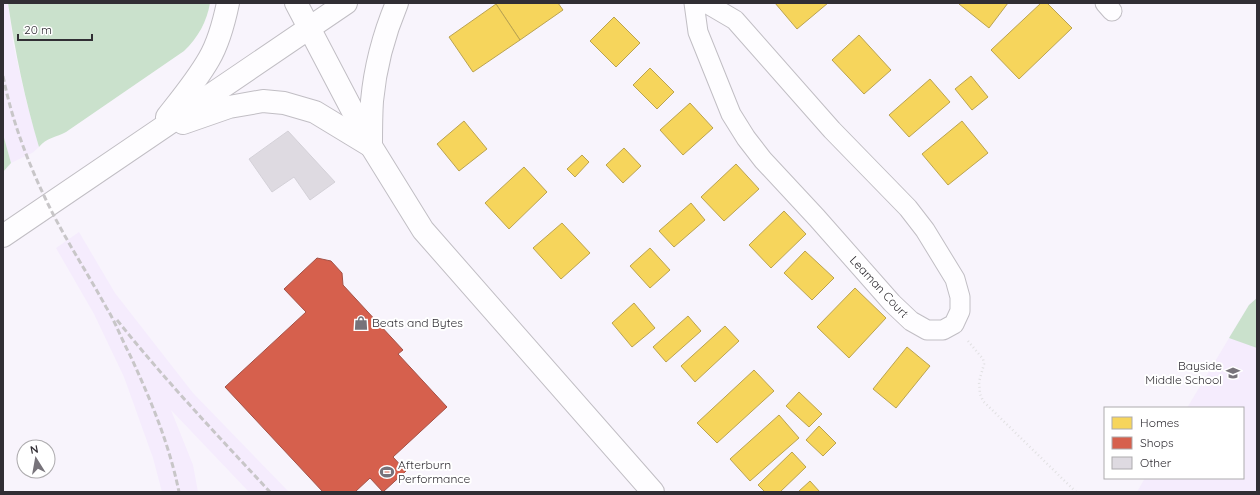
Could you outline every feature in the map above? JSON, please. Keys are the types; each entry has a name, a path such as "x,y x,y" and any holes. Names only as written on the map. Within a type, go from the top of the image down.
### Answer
{"main road":[{"path":"154,134 190,88 210,58 221,31 228,3"},
{"path":"296,3 371,146 423,230 653,492"},
{"path":"3,236 346,3"},
{"path":"371,146 372,101 376,74 390,21 397,3"},
{"path":"154,134 229,107 263,101 284,104 314,112 371,146"}],"street":[{"name":"Leaman Court","path":"694,3 698,32 731,114 746,138 763,160 817,218 892,303 911,321 927,330 943,330 954,324"},
{"path":"706,3 735,20 832,130 908,208 925,230 955,279 960,297 960,311 954,324"}],"path":[{"path":"954,324 983,359 984,364 978,382 983,402 1076,492"}],"shaded area":[{"path":"3,3 8,3 13,43 26,100 39,147 32,153 11,163 3,134"},
{"path":"79,232 115,293 193,393 289,492 249,492 171,410 193,465 198,492 162,492 153,458 124,377 94,314 56,248"},
{"name":"Bayside Middle School","path":"1257,298 1257,492 1137,492 1144,479 1244,479 1244,407 1188,407 1249,305"}],"green space":[{"path":"8,3 210,3 207,16 201,29 194,41 184,51 66,132 48,140 39,147 21,76"},
{"path":"3,134 11,163 3,172"},
{"path":"1257,298 1257,348 1229,338 1249,305"}],"building: Homes":[{"path":"558,3 563,10 520,40 496,4"},
{"path":"775,3 828,3 797,29"},
{"path":"1008,3 989,28 959,4"},
{"path":"1041,3 1047,3 1072,28 1019,79 991,50"},
{"path":"496,4 520,40 473,72 449,37"},
{"path":"614,17 640,43 616,67 590,41"},
{"path":"859,35 891,70 864,94 832,60"},
{"path":"650,68 674,92 657,109 633,85"},
{"path":"971,76 988,97 972,110 955,89"},
{"path":"930,79 950,102 909,137 889,115"},
{"path":"690,103 713,128 683,155 660,130"},
{"path":"464,121 487,149 459,171 437,144"},
{"path":"962,121 988,153 948,185 922,154"},
{"path":"624,148 641,166 623,183 606,165"},
{"path":"582,155 589,162 575,177 567,169"},
{"path":"736,164 759,189 724,221 701,197"},
{"path":"524,167 547,192 509,229 485,203"},
{"path":"691,203 705,220 674,247 659,231"},
{"path":"784,211 806,234 771,268 749,245"},
{"path":"562,223 590,253 561,279 533,248"},
{"path":"650,248 670,270 650,288 630,266"},
{"path":"805,251 834,278 812,300 784,273"},
{"path":"855,288 886,318 849,358 817,327"},
{"path":"634,303 655,328 632,347 612,323"},
{"path":"688,316 701,331 666,362 653,347"},
{"path":"725,326 739,341 695,382 681,366"},
{"path":"907,347 930,366 896,408 873,389"},
{"path":"754,370 774,391 717,443 697,423"},
{"path":"799,392 822,414 809,427 786,406"},
{"path":"779,415 799,438 750,481 730,459"},
{"path":"819,426 836,443 823,456 806,440"},
{"path":"792,452 806,467 780,492 765,492 758,485"},
{"path":"810,481 820,492 798,492"}],"building: Shops":[{"path":"317,258 331,261 342,273 343,285 403,350 398,354 447,407 393,457 406,471 383,492 370,478 355,492 323,492 225,387 306,312 284,289"}],"building: Other":[{"path":"288,131 335,182 310,200 294,177 272,192 249,159"}],"railway":[{"path":"3,76 21,142 34,173 48,204 112,318 137,370 164,438 179,492"},
{"path":"117,320 211,429 270,492"}],"place":[{"name":"Beats and Bytes","path":"361,323"},
{"name":"Bayside Middle School","path":"1233,373"},
{"name":"Afterburn Performance","path":"387,472"}]}
